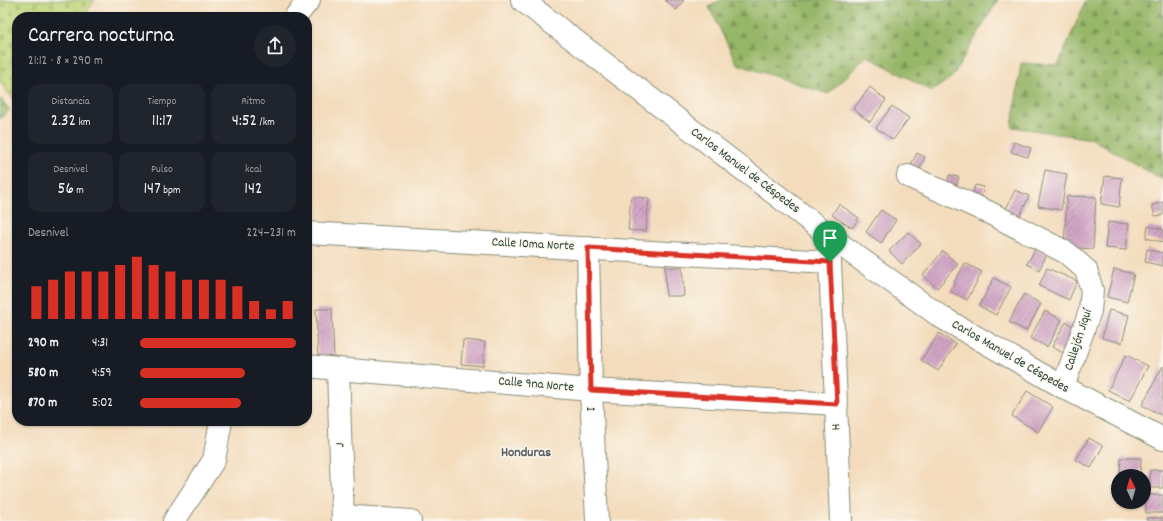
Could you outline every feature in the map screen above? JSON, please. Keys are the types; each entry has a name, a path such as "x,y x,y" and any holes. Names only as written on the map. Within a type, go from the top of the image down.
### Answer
{"street":[{"path":"299,12 309,0"},
{"name":"Carlos Manuel de Céspedes","path":"522,0 848,250 941,317 1063,388 1163,439"},
{"name":"Callejón Jiquí","path":"908,176 1026,231 1068,253 1086,270 1092,290 1090,311 1063,388"},
{"name":"Calle 10ma Norte","path":"312,233 830,262"},
{"name":"I","path":"588,248 596,521"},
{"path":"830,262 848,250"},
{"name":"H","path":"830,262 837,404 840,521"},
{"name":"Calle 9na Norte","path":"312,366 591,390 837,404"},
{"name":"J","path":"338,369 343,519"},
{"path":"174,521 214,460 220,426"},
{"path":"343,519 410,521"}],"green space":[{"path":"0,0 95,0 87,12 12,12 12,98 0,82"},
{"path":"720,0 998,0 952,77 932,91 867,56 828,94 737,64 709,7"},
{"path":"1086,0 1163,0 1163,180 1092,139 1012,127 1021,63 1058,65"},
{"path":"0,98 10,110 0,119"}],"building":[{"path":"665,0 684,0 676,10"},
{"path":"870,87 886,100 870,122 853,109"},
{"path":"892,106 909,118 893,140 876,128"},
{"path":"1014,142 1031,148 1028,157 1011,152"},
{"path":"917,153 925,157 919,171 910,167"},
{"path":"1045,170 1067,174 1061,210 1038,206"},
{"path":"949,175 959,177 955,192 946,190"},
{"path":"1105,176 1122,178 1119,207 1101,204"},
{"path":"975,185 984,187 980,202 971,199"},
{"path":"1015,190 1029,196 1019,218 1005,211"},
{"path":"1067,196 1096,197 1093,249 1064,247"},
{"path":"631,197 649,198 646,231 628,230"},
{"path":"1163,202 1163,215 1155,216 1152,205"},
{"path":"839,204 859,218 852,228 832,215"},
{"path":"881,210 896,220 881,243 866,232"},
{"path":"1108,222 1129,224 1126,250 1105,248"},
{"path":"1148,226 1163,229 1163,242 1146,238"},
{"path":"908,232 921,244 902,264 889,251"},
{"path":"1035,249 1047,254 1039,270 1027,264"},
{"path":"1147,249 1163,253 1163,266 1145,262"},
{"path":"943,251 958,264 937,288 923,275"},
{"path":"965,263 982,272 967,300 950,291"},
{"path":"665,267 682,267 684,296 666,296"},
{"path":"1047,268 1077,281 1069,300 1039,286"},
{"path":"1114,269 1134,274 1127,302 1107,297"},
{"path":"994,278 1011,287 996,315 979,306"},
{"path":"1024,294 1041,304 1026,331 1009,322"},
{"path":"316,309 332,309 334,359 318,359"},
{"path":"1109,310 1129,315 1122,343 1102,338"},
{"path":"1045,311 1062,320 1047,347 1030,338"},
{"path":"1066,322 1078,329 1065,354 1052,347"},
{"path":"939,333 956,344 938,371 921,360"},
{"path":"463,340 485,342 483,366 461,364"},
{"path":"1126,355 1148,366 1130,401 1108,390"},
{"path":"1163,366 1163,416 1142,405"},
{"path":"1027,391 1053,407 1038,432 1012,416"},
{"path":"1089,438 1103,446 1091,468 1076,460"},
{"path":"1121,458 1141,458 1140,469 1120,469"},
{"path":"1151,470 1163,470 1163,488 1151,488"},
{"path":"1151,495 1163,495 1163,513 1146,513 1146,509 1151,509"},
{"path":"1147,518 1163,518 1163,521 1147,521"}],"district":[{"name":"Honduras","path":"526,453"}],"route":[{"path":"588,248 830,262 837,404 591,390 588,248"}]}
